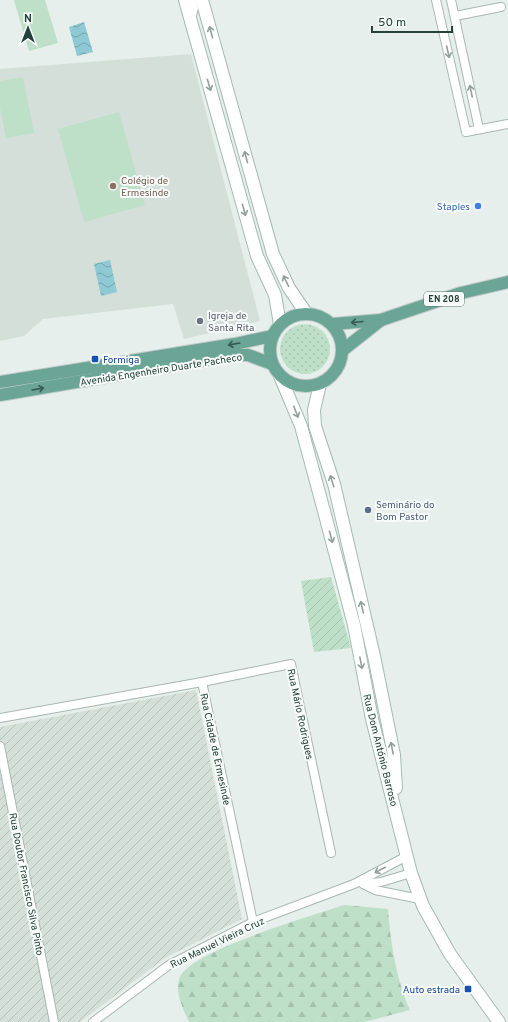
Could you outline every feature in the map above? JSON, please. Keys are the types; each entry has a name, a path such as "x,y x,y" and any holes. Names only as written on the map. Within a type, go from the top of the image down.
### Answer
{"main road":[{"path":"185,0 257,256 275,295 280,324"},
{"path":"202,0 273,254 289,288 306,313"},
{"name":"EN 208","path":"332,324 381,320 461,293 508,282"},
{"path":"306,313 321,316 332,324 341,336 343,350 340,364 332,376 320,384 306,387 292,384 280,376 272,364 270,350 272,336 280,324 292,316 306,313"},
{"name":"EN 208","path":"343,350 381,320"},
{"name":"Avenida Engenheiro Duarte Pacheco","path":"0,382 235,344 272,336"},
{"name":"Avenida Engenheiro Duarte Pacheco","path":"0,395 234,355 248,355 272,364"},
{"name":"Rua Dom António Barroso","path":"280,376 296,412 322,504 354,625 372,719 398,815"},
{"name":"Rua Dom António Barroso","path":"320,384 314,410 315,426 334,484 374,656 394,755 398,815"},
{"path":"398,815 411,874 420,899 450,954 499,1022"}],"street":[{"path":"191,20 194,8 192,0"},
{"path":"436,0 466,132 508,124"},
{"path":"451,0 479,129"},
{"path":"454,16 501,7"},
{"name":"Rua Mário Rodrigues","path":"202,682 291,664 331,853"},
{"name":"Rua Cidade de Ermesinde","path":"0,718 202,682 253,922"},
{"name":"Rua Doutor Francisco Silva Pinto","path":"0,746 54,1022"},
{"name":"Rua Manuel Vieira Cruz","path":"93,1022 169,965 253,922 354,884 407,856"},
{"name":"Rua Manuel Vieira Cruz","path":"354,884 381,882 411,874"},
{"name":"Rua Manuel Vieira Cruz","path":"363,884 375,890 420,899"}],"shaded area":[{"name":"Colégio de Ermesinde","path":"191,54 260,321 184,339 173,304 43,319 24,336 0,341 0,69"},
{"path":"196,690 242,919 165,958 80,1022 0,1022 0,727"}],"green space":[{"path":"14,0 45,0 58,43 29,51"},
{"path":"23,77 34,133 6,138 0,108 0,81"},
{"path":"119,112 145,205 84,222 58,129"},
{"path":"300,324 310,324 323,331 330,344 330,354 323,367 310,374 300,374 291,370 284,363 280,354 280,344 284,335 291,328"},
{"path":"331,577 351,648 314,652 301,581"},
{"path":"344,905 388,909 390,934 395,961 401,987 410,1010 365,1022 189,1022 178,993 178,986 181,975 191,965 231,944 256,934"}],"water":[{"path":"84,22 93,52 77,56 69,27"},
{"path":"110,260 117,292 101,296 94,264"}],"place":[{"name":"Colégio de Ermesinde","path":"113,186"},
{"name":"Staples","path":"478,206"},
{"name":"Igreja de Santa Rita","path":"200,321"},
{"name":"Formiga","path":"95,359"},
{"name":"Seminário do Bom Pastor","path":"368,510"},
{"name":"Auto estrada","path":"468,989"}]}
